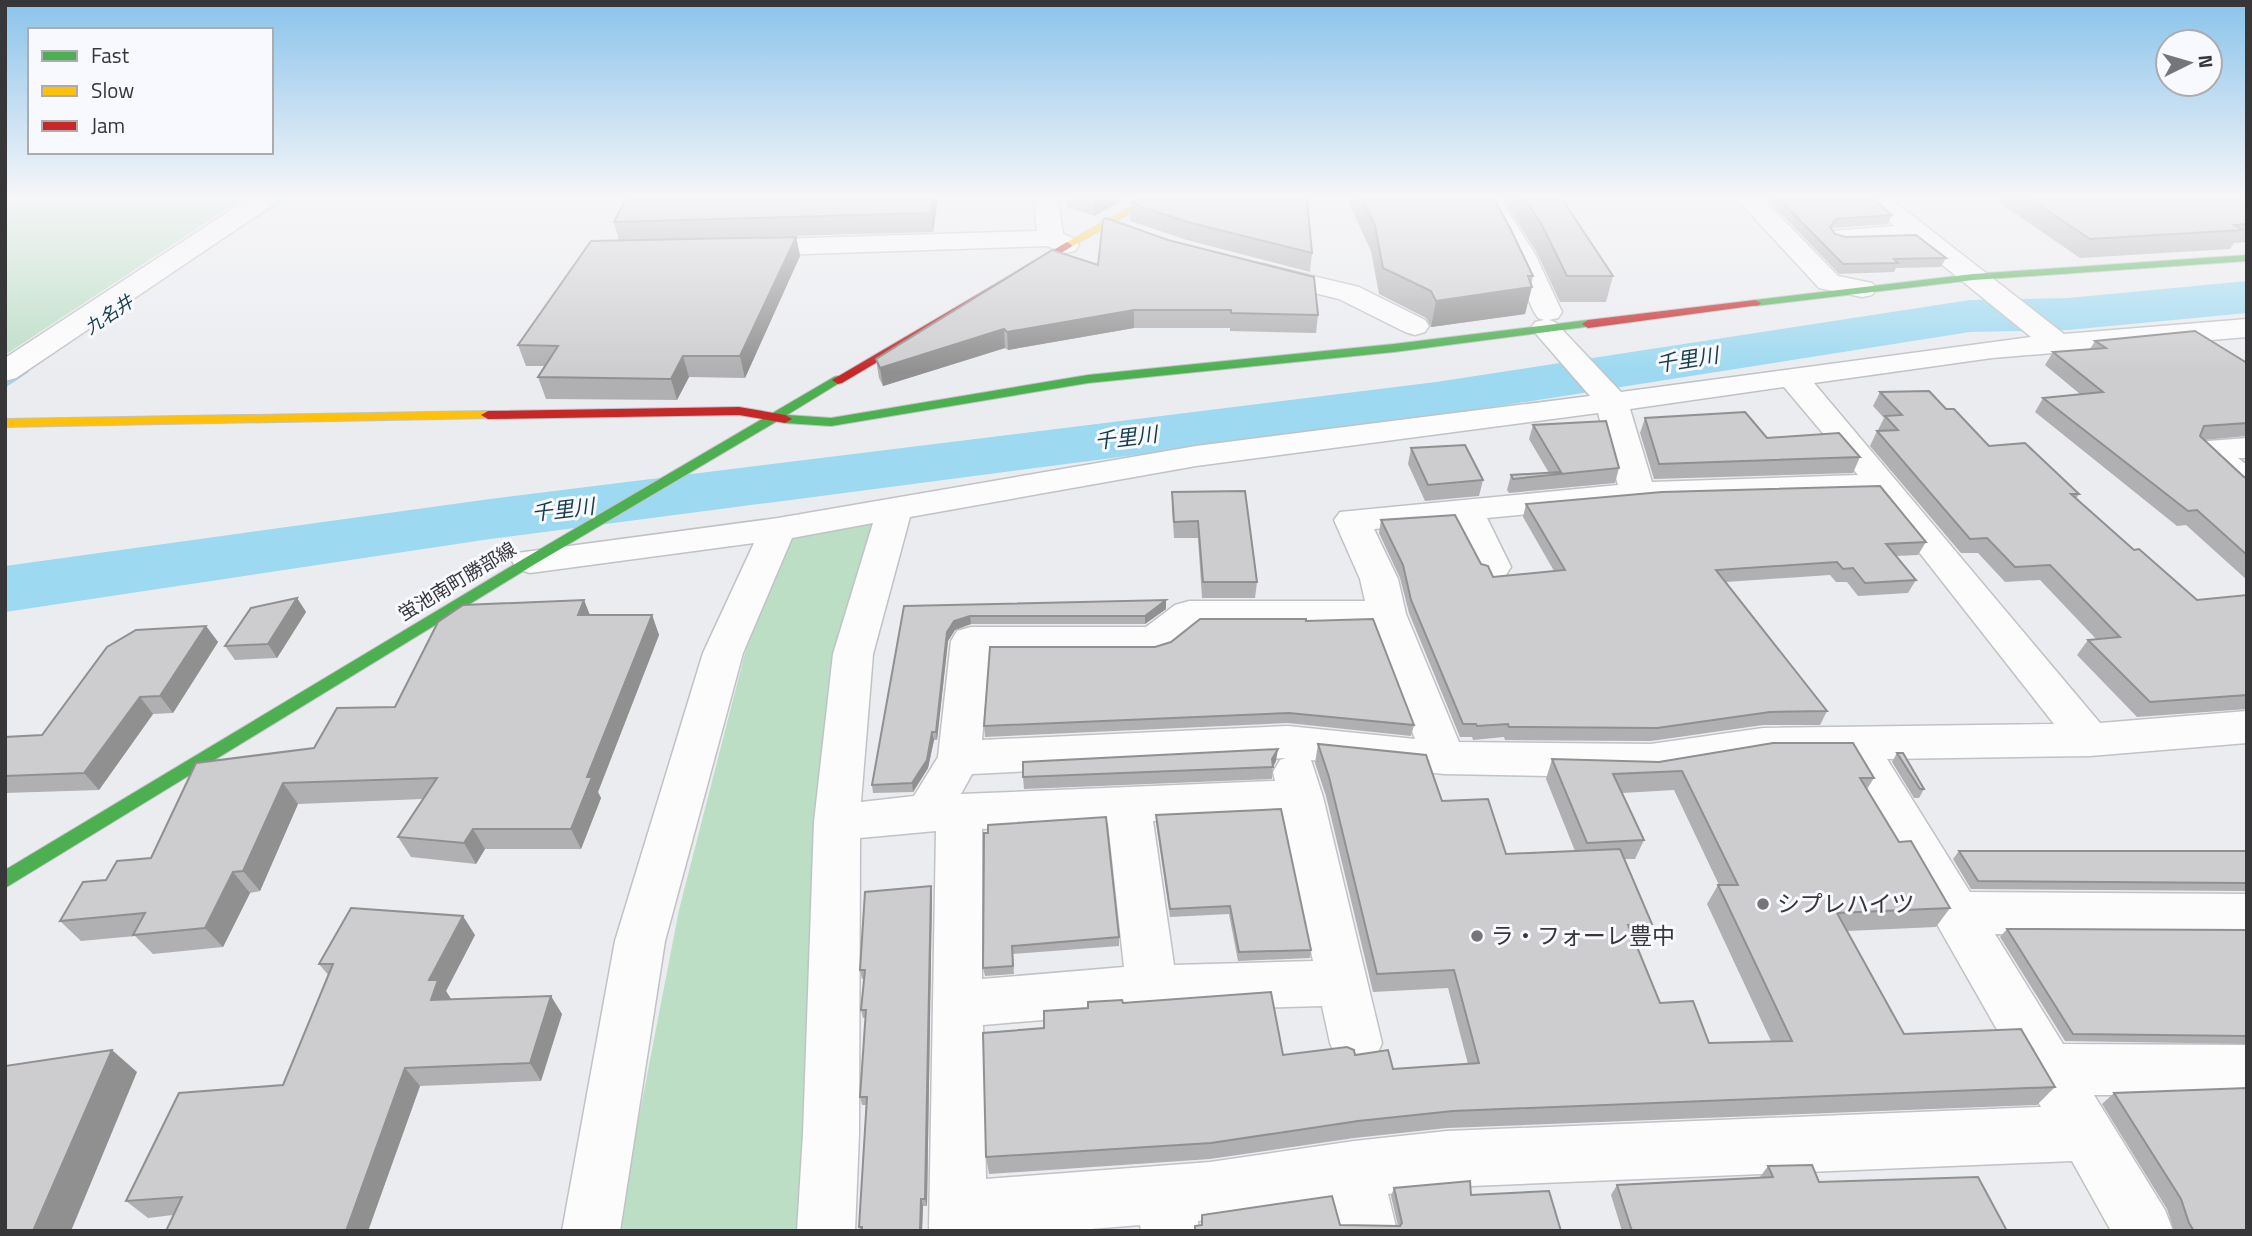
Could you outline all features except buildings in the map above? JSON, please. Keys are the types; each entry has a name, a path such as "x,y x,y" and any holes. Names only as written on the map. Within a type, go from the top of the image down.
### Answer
{"street":[{"path":"5,372 178,257"},
{"name":"蛍池南町勝部線","path":"5,880 544,553 774,418 1035,257"},
{"path":"1524,257 1534,277 1546,320 1613,402 1615,420 1638,494"},
{"path":"1805,257 1829,282 1862,289"},
{"path":"1948,257 2058,344"},
{"path":"5,422 739,411 774,418 831,422 1088,379 1394,348 1546,320 1973,277 2247,258"},
{"path":"1238,265 1349,293 1415,326"},
{"path":"544,553 778,529 1196,456 1992,349 2247,328"},
{"path":"1793,377 2090,740"},
{"path":"2247,448 2207,449 2247,483"},
{"path":"1444,758 1387,614 1379,579 1352,520 1638,494 1884,485"},
{"path":"826,1231 831,1133 837,822 853,654 895,508"},
{"path":"1465,510 1493,567"},
{"path":"591,1231 640,941 723,653 778,529"},
{"path":"1387,614 1189,614 1155,641 971,641 959,758 944,812 957,1004 958,1220 1168,1213 1210,1191 1354,1169 1447,1159 2086,1133"},
{"path":"959,758 1288,743 1444,758 1651,761 1763,744 2090,740 2247,727"},
{"path":"1855,742 2144,1231"},
{"path":"1288,743 1356,1043"},
{"path":"837,822 944,812 1301,797"},
{"path":"1128,805 1152,988"},
{"path":"1955,913 2247,915"},
{"path":"957,1004 1152,988 1343,983"},
{"path":"2047,1069 2247,1070"},
{"path":"1354,1169 1368,1231"}],"green space":[{"path":"5,257 154,257 5,355"},
{"path":"884,516 806,1231 617,1231 679,910 745,653 787,533"}],"waterway":[{"name":"千里川","path":"5,589 490,519 1436,399 1970,316 2068,314 2247,297"},
{"name":"九名井","path":"5,385 26,370"}],"traffic: fast":[{"path":"1755,303 1973,277 2247,258"},
{"path":"785,419 831,422 1088,379 1394,348 1588,324"},
{"path":"5,880 530,561 838,380"}],"traffic: slow":[{"path":"5,423 488,415"}],"traffic: jam":[{"path":"838,380 1047,257"},
{"path":"1588,324 1755,303"},
{"path":"488,415 739,411 785,419"}],"place":[{"name":"シプレハイツ","path":"1763,904"},
{"name":"ラ・フォーレ豊中","path":"1477,936"}]}
